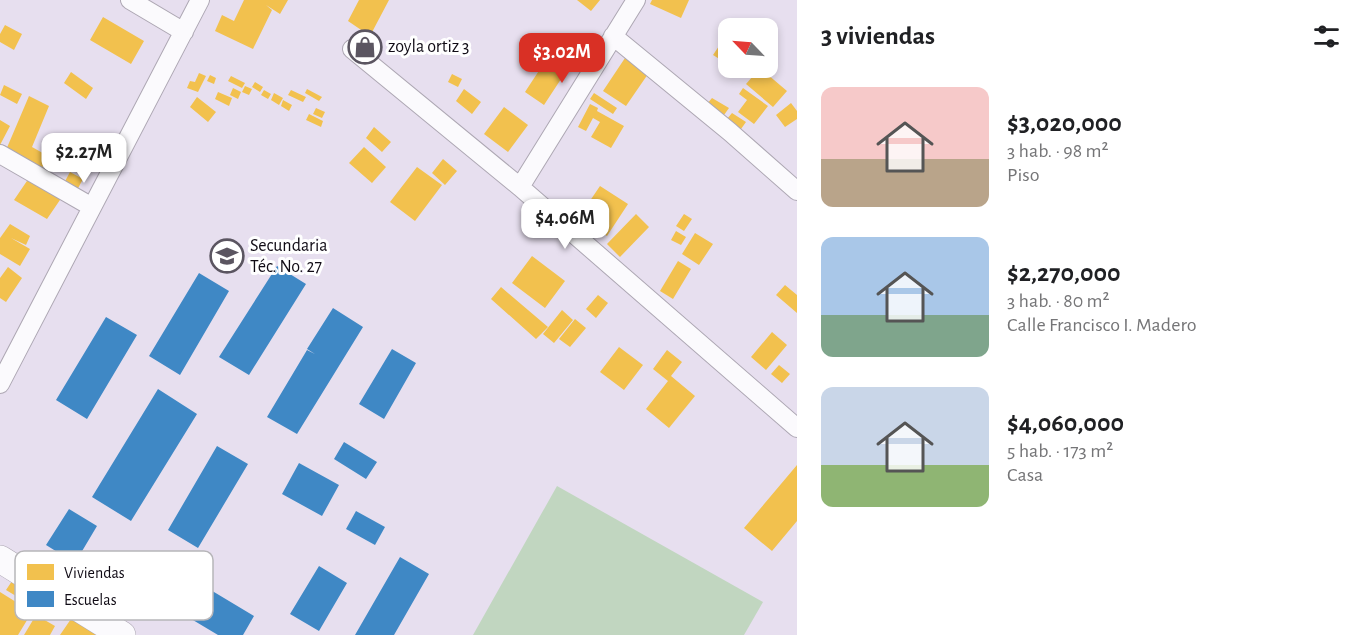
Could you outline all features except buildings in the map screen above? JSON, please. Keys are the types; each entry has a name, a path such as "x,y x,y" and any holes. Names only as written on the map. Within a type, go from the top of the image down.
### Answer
{"street":[{"path":"130,0 184,32"},
{"path":"0,384 200,0"},
{"path":"520,187 636,0"},
{"path":"613,36 730,132 797,191"},
{"path":"352,49 520,187 797,428"},
{"path":"0,154 92,207"},
{"path":"0,559 15,568"},
{"path":"98,620 122,635"}],"green space":[{"path":"557,486 763,602 744,635 473,635"}],"place":[{"name":"zoyla ortiz 3","path":"365,47"},
{"name":"Secundaria Téc. No. 27","path":"227,256"}]}
